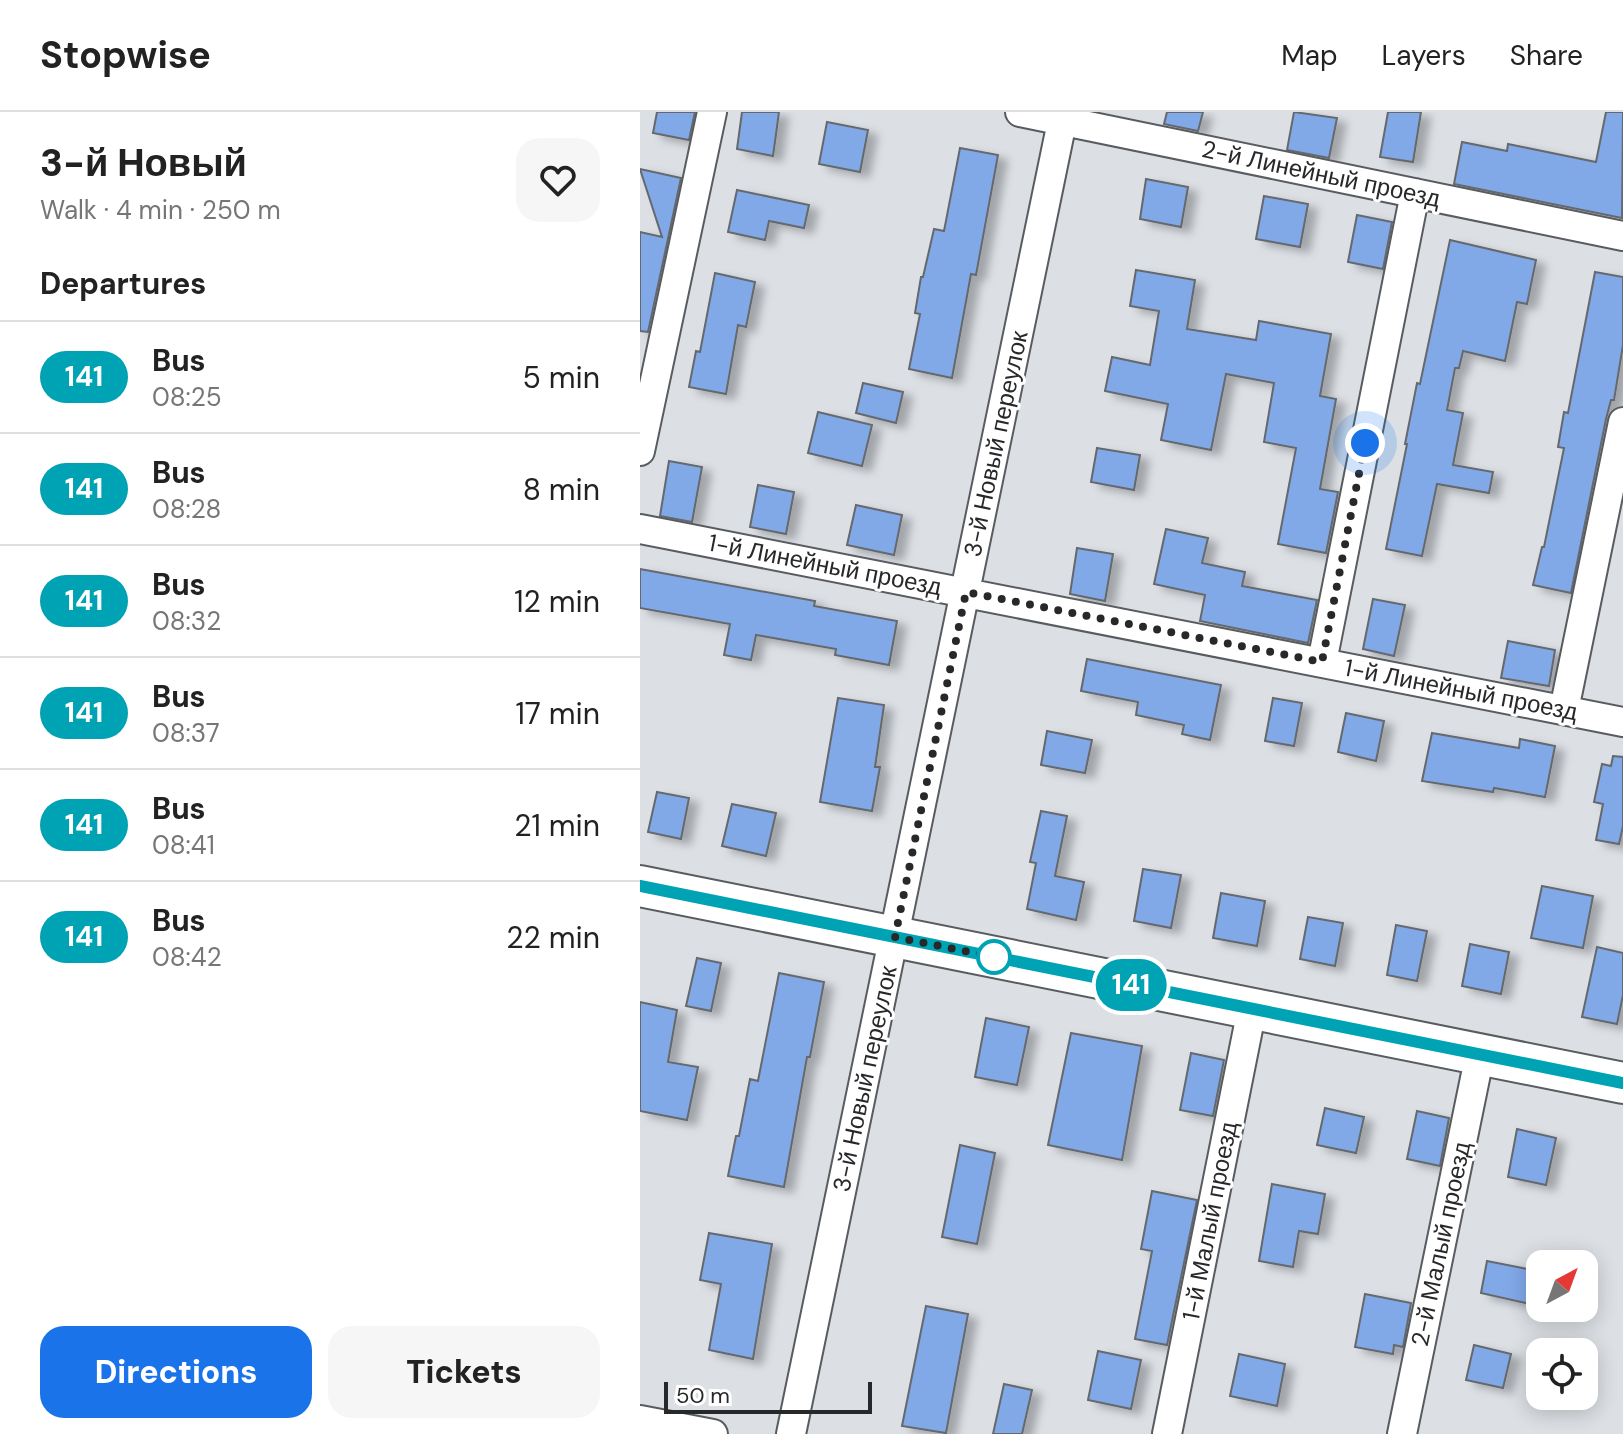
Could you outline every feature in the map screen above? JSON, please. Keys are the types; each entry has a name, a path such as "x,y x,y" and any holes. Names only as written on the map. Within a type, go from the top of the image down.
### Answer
{"main road":[{"path":"640,886 1623,1083"}],"street":[{"path":"640,451 712,112"},
{"name":"2-й Линейный проезд","path":"1020,112 1064,116 1623,236"},
{"name":"3-й Новый переулок","path":"791,1434 1064,116"},
{"path":"1322,662 1415,193"},
{"path":"1564,710 1623,422"},
{"name":"1-й Линейный проезд","path":"640,529 1623,722"},
{"name":"1-й Малый проезд","path":"1167,1434 1252,1009"},
{"name":"2-й Малый проезд","path":"1402,1434 1480,1054"},
{"path":"640,1420 713,1434"}],"building":[{"path":"657,112 695,112 689,140 653,133"},
{"path":"742,112 779,112 773,156 737,149"},
{"path":"1167,112 1203,112 1198,131 1164,124"},
{"path":"1294,112 1337,118 1329,158 1287,150"},
{"path":"1388,112 1421,112 1413,162 1380,157"},
{"path":"1606,112 1623,112 1622,218 1454,184 1462,142 1507,151 1508,144 1596,162"},
{"path":"827,122 868,130 860,172 819,164"},
{"path":"960,148 998,155 976,275 971,274 952,378 909,369 920,314 915,313 921,277 934,229 944,231"},
{"path":"640,169 681,178 648,332 640,331 640,232 662,237"},
{"path":"1146,179 1188,187 1181,227 1140,219"},
{"path":"737,190 809,205 804,228 769,221 765,240 728,232"},
{"path":"1264,196 1308,204 1300,247 1256,239"},
{"path":"1357,215 1392,222 1383,269 1348,262"},
{"path":"1450,240 1536,260 1527,304 1517,302 1505,361 1463,351 1459,368 1455,368 1447,410 1463,413 1453,465 1493,472 1489,493 1437,484 1422,556 1386,549 1417,383 1420,384"},
{"path":"1136,270 1195,280 1187,329 1256,340 1259,321 1331,334 1320,396 1336,399 1320,489 1338,492 1326,553 1278,544 1296,448 1264,442 1274,383 1226,374 1211,450 1161,440 1168,404 1105,391 1112,357 1150,365 1159,311 1130,306"},
{"path":"1595,272 1623,277 1623,345 1614,400 1611,400 1606,419 1571,593 1533,585 1564,448 1558,447 1564,412 1568,413"},
{"path":"715,273 755,282 746,327 738,325 726,394 689,387 696,351 700,352"},
{"path":"863,383 903,392 896,423 856,413"},
{"path":"818,412 872,425 862,466 808,453"},
{"path":"1097,448 1140,455 1134,490 1091,482"},
{"path":"669,461 702,467 692,522 660,516"},
{"path":"758,485 794,492 786,534 750,527"},
{"path":"856,505 902,515 894,555 847,545"},
{"path":"1166,529 1208,538 1202,563 1245,572 1242,586 1317,600 1308,643 1200,621 1205,595 1154,584"},
{"path":"1077,548 1113,554 1105,601 1070,594"},
{"path":"640,569 815,601 814,606 897,621 889,665 835,655 836,649 756,635 751,660 724,655 730,624 640,608"},
{"path":"1373,599 1405,605 1394,656 1363,649"},
{"path":"1508,641 1555,650 1549,686 1501,678"},
{"path":"1087,659 1221,685 1210,740 1182,734 1184,725 1136,715 1138,702 1081,691"},
{"path":"838,698 884,705 875,767 880,767 872,811 820,802"},
{"path":"1273,698 1302,703 1294,746 1265,741"},
{"path":"1346,713 1384,721 1376,761 1338,752"},
{"path":"1047,731 1092,740 1085,773 1041,765"},
{"path":"1432,733 1519,748 1520,739 1555,746 1545,797 1422,781"},
{"path":"1613,756 1623,757 1623,826 1619,844 1596,840 1603,804 1594,802 1602,764 1611,766"},
{"path":"657,792 689,798 681,839 648,832"},
{"path":"732,804 776,813 766,856 722,846"},
{"path":"1041,811 1067,816 1055,876 1084,882 1076,920 1027,909 1036,863 1030,862"},
{"path":"1143,869 1181,875 1171,928 1134,921"},
{"path":"1542,886 1593,896 1583,948 1531,938"},
{"path":"1221,893 1265,901 1257,946 1213,938"},
{"path":"1308,917 1343,923 1335,966 1300,959"},
{"path":"1396,925 1427,931 1417,981 1387,975"},
{"path":"1470,944 1509,952 1501,994 1462,986"},
{"path":"1597,947 1623,953 1623,995 1617,1024 1582,1017"},
{"path":"697,958 721,963 711,1011 686,1006"},
{"path":"779,973 824,982 784,1187 728,1176 750,1079 758,1081"},
{"path":"640,1002 677,1010 668,1062 698,1067 687,1120 640,1111"},
{"path":"986,1018 1029,1027 1017,1085 975,1077"},
{"path":"1071,1033 1142,1046 1122,1160 1048,1145"},
{"path":"1191,1053 1224,1060 1213,1116 1180,1110"},
{"path":"1325,1108 1364,1117 1356,1153 1317,1145"},
{"path":"1417,1111 1449,1118 1440,1166 1407,1159"},
{"path":"1517,1129 1556,1138 1546,1185 1508,1177"},
{"path":"960,1145 995,1153 977,1244 942,1237"},
{"path":"1272,1184 1325,1194 1318,1234 1299,1231 1293,1267 1259,1261"},
{"path":"1152,1191 1197,1200 1167,1345 1135,1339 1152,1251 1141,1249"},
{"path":"709,1233 772,1244 753,1359 709,1350 721,1284 700,1280"},
{"path":"1487,1261 1526,1269 1526,1303 1481,1293"},
{"path":"1365,1294 1411,1303 1403,1347 1394,1345 1393,1354 1355,1347"},
{"path":"926,1306 968,1314 946,1433 902,1426"},
{"path":"1474,1345 1511,1354 1503,1388 1466,1380"},
{"path":"1098,1351 1141,1360 1131,1409 1088,1400"},
{"path":"1239,1354 1285,1364 1277,1406 1230,1396"},
{"path":"1004,1384 1032,1390 1022,1434 993,1434"}],"bus line":[{"name":"141","path":"640,886 1623,1083"}],"route":[{"path":"994,957 895,937 966,592 1322,662 1365,443"}]}
